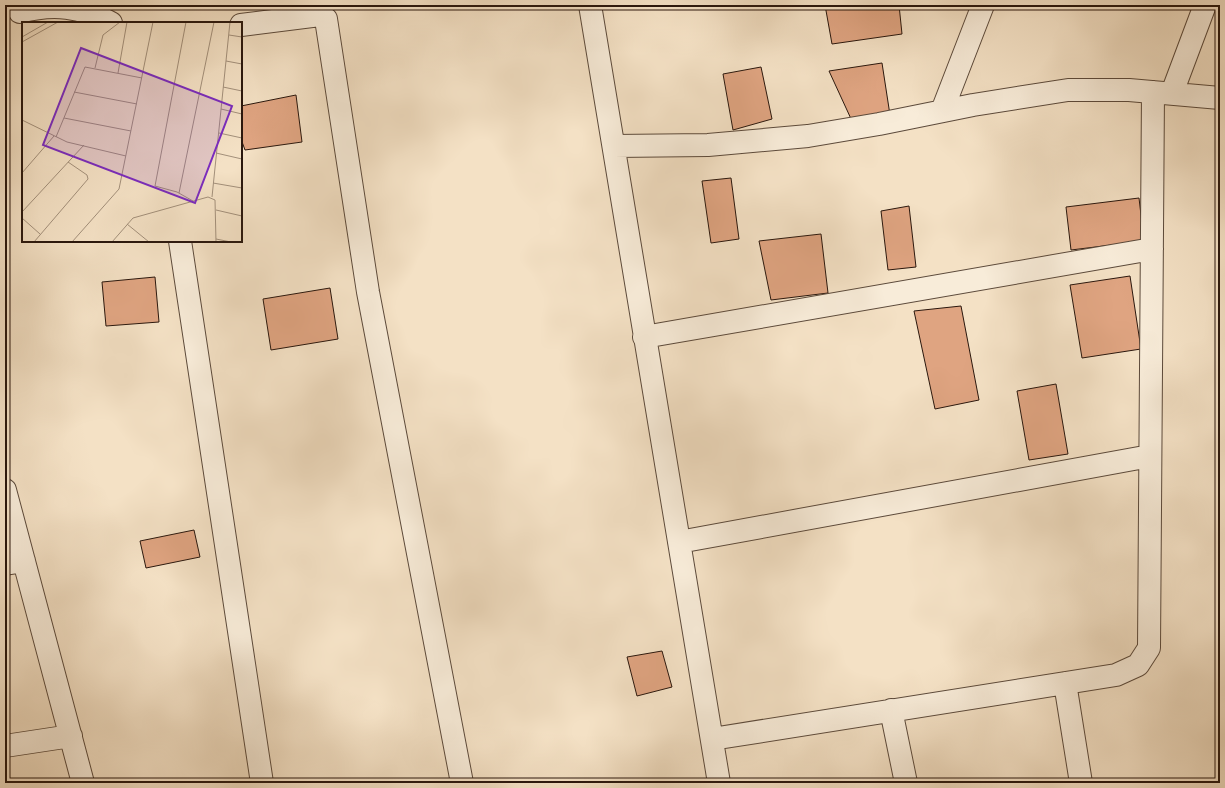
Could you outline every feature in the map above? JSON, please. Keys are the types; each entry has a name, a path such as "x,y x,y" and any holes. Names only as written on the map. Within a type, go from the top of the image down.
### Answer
{"street":[{"path":"590,5 719,783"},
{"path":"942,111 983,5"},
{"path":"712,738 1116,675 1138,665 1149,648 1152,250 1163,92 1205,5"},
{"path":"18,13 43,7 71,7 98,16 109,22"},
{"path":"242,26 320,15 326,19 368,292 462,783"},
{"path":"614,146 708,145 800,136 879,124 942,111 1068,90 1163,92 1220,98"},
{"path":"180,242 262,783"},
{"path":"644,337 1152,250"},
{"path":"679,542 1150,456"},
{"path":"5,490 14,562 71,736 83,783"},
{"path":"1065,683 1081,783"},
{"path":"891,710 906,783"},
{"path":"5,746 71,736"}],"building":[{"path":"825,5 899,5 902,34 832,44"},
{"path":"882,63 890,115 852,121 829,71"},
{"path":"761,67 772,119 733,130 723,74"},
{"path":"296,95 302,142 245,150 242,142 242,106"},
{"path":"731,178 739,239 711,243 702,181"},
{"path":"1139,198 1144,241 1071,250 1066,207"},
{"path":"909,206 916,267 888,270 881,211"},
{"path":"821,234 828,293 771,300 759,241"},
{"path":"1130,276 1141,349 1082,358 1070,285"},
{"path":"155,277 159,322 106,326 102,282"},
{"path":"330,288 338,339 271,350 263,299"},
{"path":"961,306 979,400 935,409 914,311"},
{"path":"1056,384 1068,454 1029,460 1017,391"},
{"path":"194,530 200,557 146,568 140,541"},
{"path":"662,651 672,687 637,696 627,657"}]}
